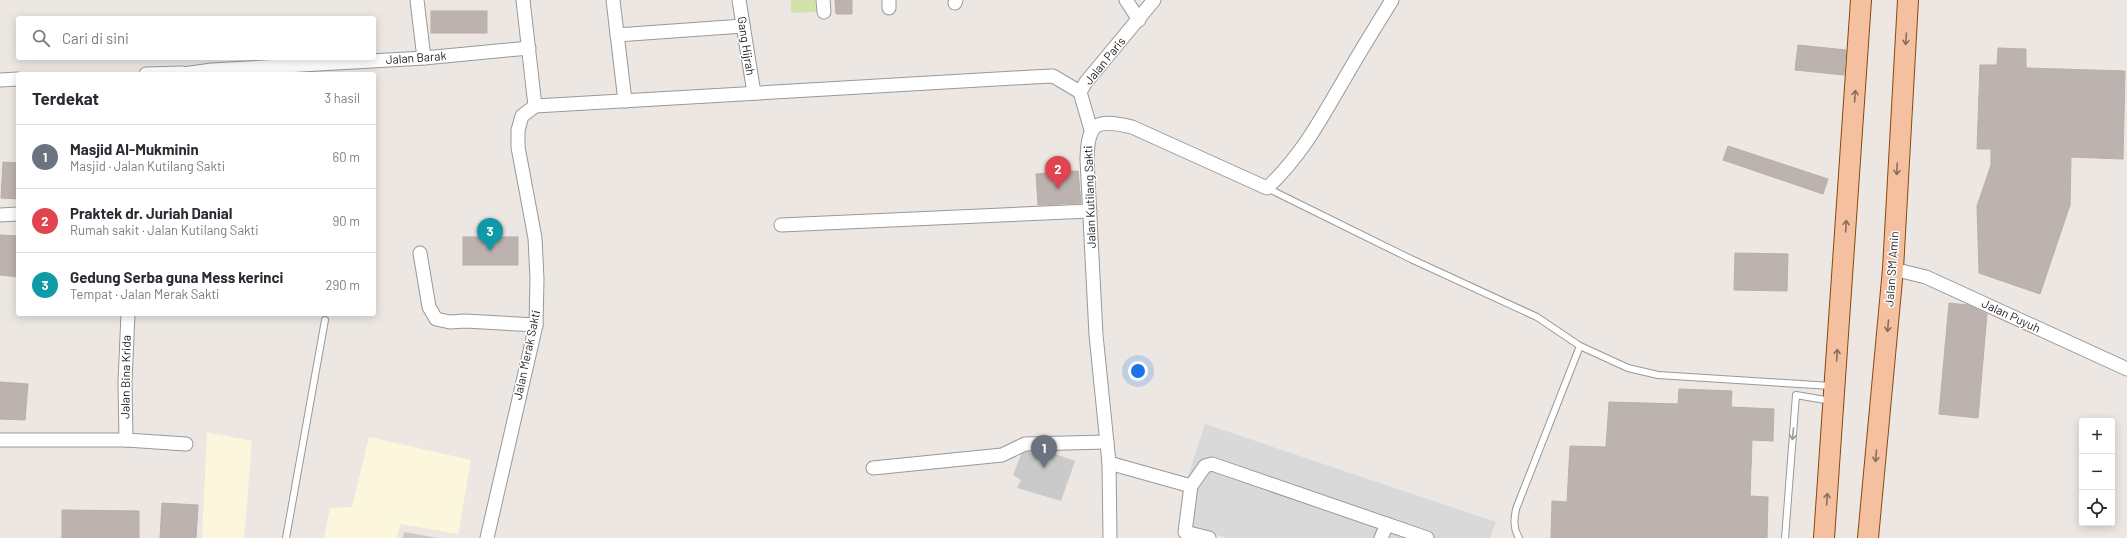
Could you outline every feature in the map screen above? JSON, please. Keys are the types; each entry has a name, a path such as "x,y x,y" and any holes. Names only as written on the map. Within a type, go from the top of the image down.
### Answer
{"main road":[{"path":"1824,538 1861,0"},
{"name":"Jalan SM Amin","path":"1868,538 1893,269 1908,0"}],"street":[{"path":"417,0 424,58"},
{"path":"523,0 535,106 1053,76 1080,92"},
{"path":"613,0 625,100"},
{"name":"Gang Hijrah","path":"739,0 754,93"},
{"path":"1126,0 1139,20"},
{"name":"Jalan Paris","path":"1091,130 1080,92 1086,82 1139,20 1154,0"},
{"path":"1267,188 1282,174 1316,130 1350,69 1392,0"},
{"path":"617,35 743,26"},
{"name":"Jalan Barak","path":"199,72 424,58 529,48"},
{"path":"0,80 16,79"},
{"name":"Jalan Merak Sakti","path":"487,538 536,324 537,280 535,238 518,147 518,130 522,116 535,106"},
{"name":"Jalan Kutilang Sakti","path":"1110,538 1109,463 1096,335 1087,159 1087,144 1091,130 1100,123 1111,122 1132,126 1267,188"},
{"path":"781,225 1090,211"},
{"path":"0,215 16,214"},
{"path":"420,253 429,307 436,319 450,322 465,321 536,324"},
{"name":"Jalan Puyuh","path":"1893,269 1926,277 2127,368"},
{"name":"Jalan Bina Krida","path":"126,440 125,382 128,316"},
{"path":"0,440 126,440 186,444"},
{"path":"873,468 1002,454 1024,444 1107,442"},
{"path":"1109,463 1191,486"},
{"path":"1209,538 1184,535 1191,486 1205,466 1212,464 1427,538"},
{"path":"1381,538 1387,524"}],"lane":[{"path":"1267,188 1404,256 1537,317 1580,346 1628,368 1658,375 1834,394"},
{"path":"286,538 325,320"},
{"path":"1519,538 1515,531 1514,524 1516,510 1580,346"},
{"path":"1785,538 1796,395 1834,394"}],"shaded area":[{"path":"1205,424 1496,522 1490,538 1228,538 1182,526 1186,482"},
{"path":"207,432 252,441 244,538 202,538"},
{"path":"369,437 471,460 458,534 400,524 397,538 324,538 330,508 352,507"},
{"path":"1035,447 1075,461 1061,501 1017,488 1021,480 1013,475 1023,449 1032,453"},
{"path":"404,532 438,538 403,538"}],"green space":[{"path":"791,0 815,0 816,12 791,13"}],"building":[{"path":"835,0 852,0 852,14 836,14"},
{"path":"431,11 487,11 487,33 431,33"},
{"path":"1798,45 1846,50 1844,75 1795,70"},
{"path":"1998,48 2026,49 2026,68 2125,71 2123,159 2071,157 2070,205 2040,294 1979,273 1977,206 1991,165 1991,149 1977,149 1980,65 1997,65"},
{"path":"1728,146 1828,179 1823,194 1723,160"},
{"path":"3,162 16,163 16,199 1,198"},
{"path":"1078,171 1081,203 1038,205 1036,174"},
{"path":"0,235 16,236 16,277 0,275"},
{"path":"463,237 518,237 518,265 463,265"},
{"path":"1735,253 1788,254 1787,291 1734,290"},
{"path":"1949,303 1968,305 1987,314 1978,418 1939,414"},
{"path":"0,382 28,384 25,420 0,419"},
{"path":"1679,389 1732,391 1731,407 1774,409 1773,441 1752,440 1750,496 1768,497 1767,538 1551,538 1552,501 1567,502 1570,446 1606,447 1609,402 1678,404"},
{"path":"162,503 198,505 196,538 160,538"},
{"path":"62,510 139,511 139,538 62,538"}],"place":[{"name":"Praktek dr. Juriah Danial","path":"1058,189"},
{"name":"Gedung Serba guna Mess kerinci","path":"490,251"},
{"name":"Masjid Al-Mukminin","path":"1044,468"}]}
